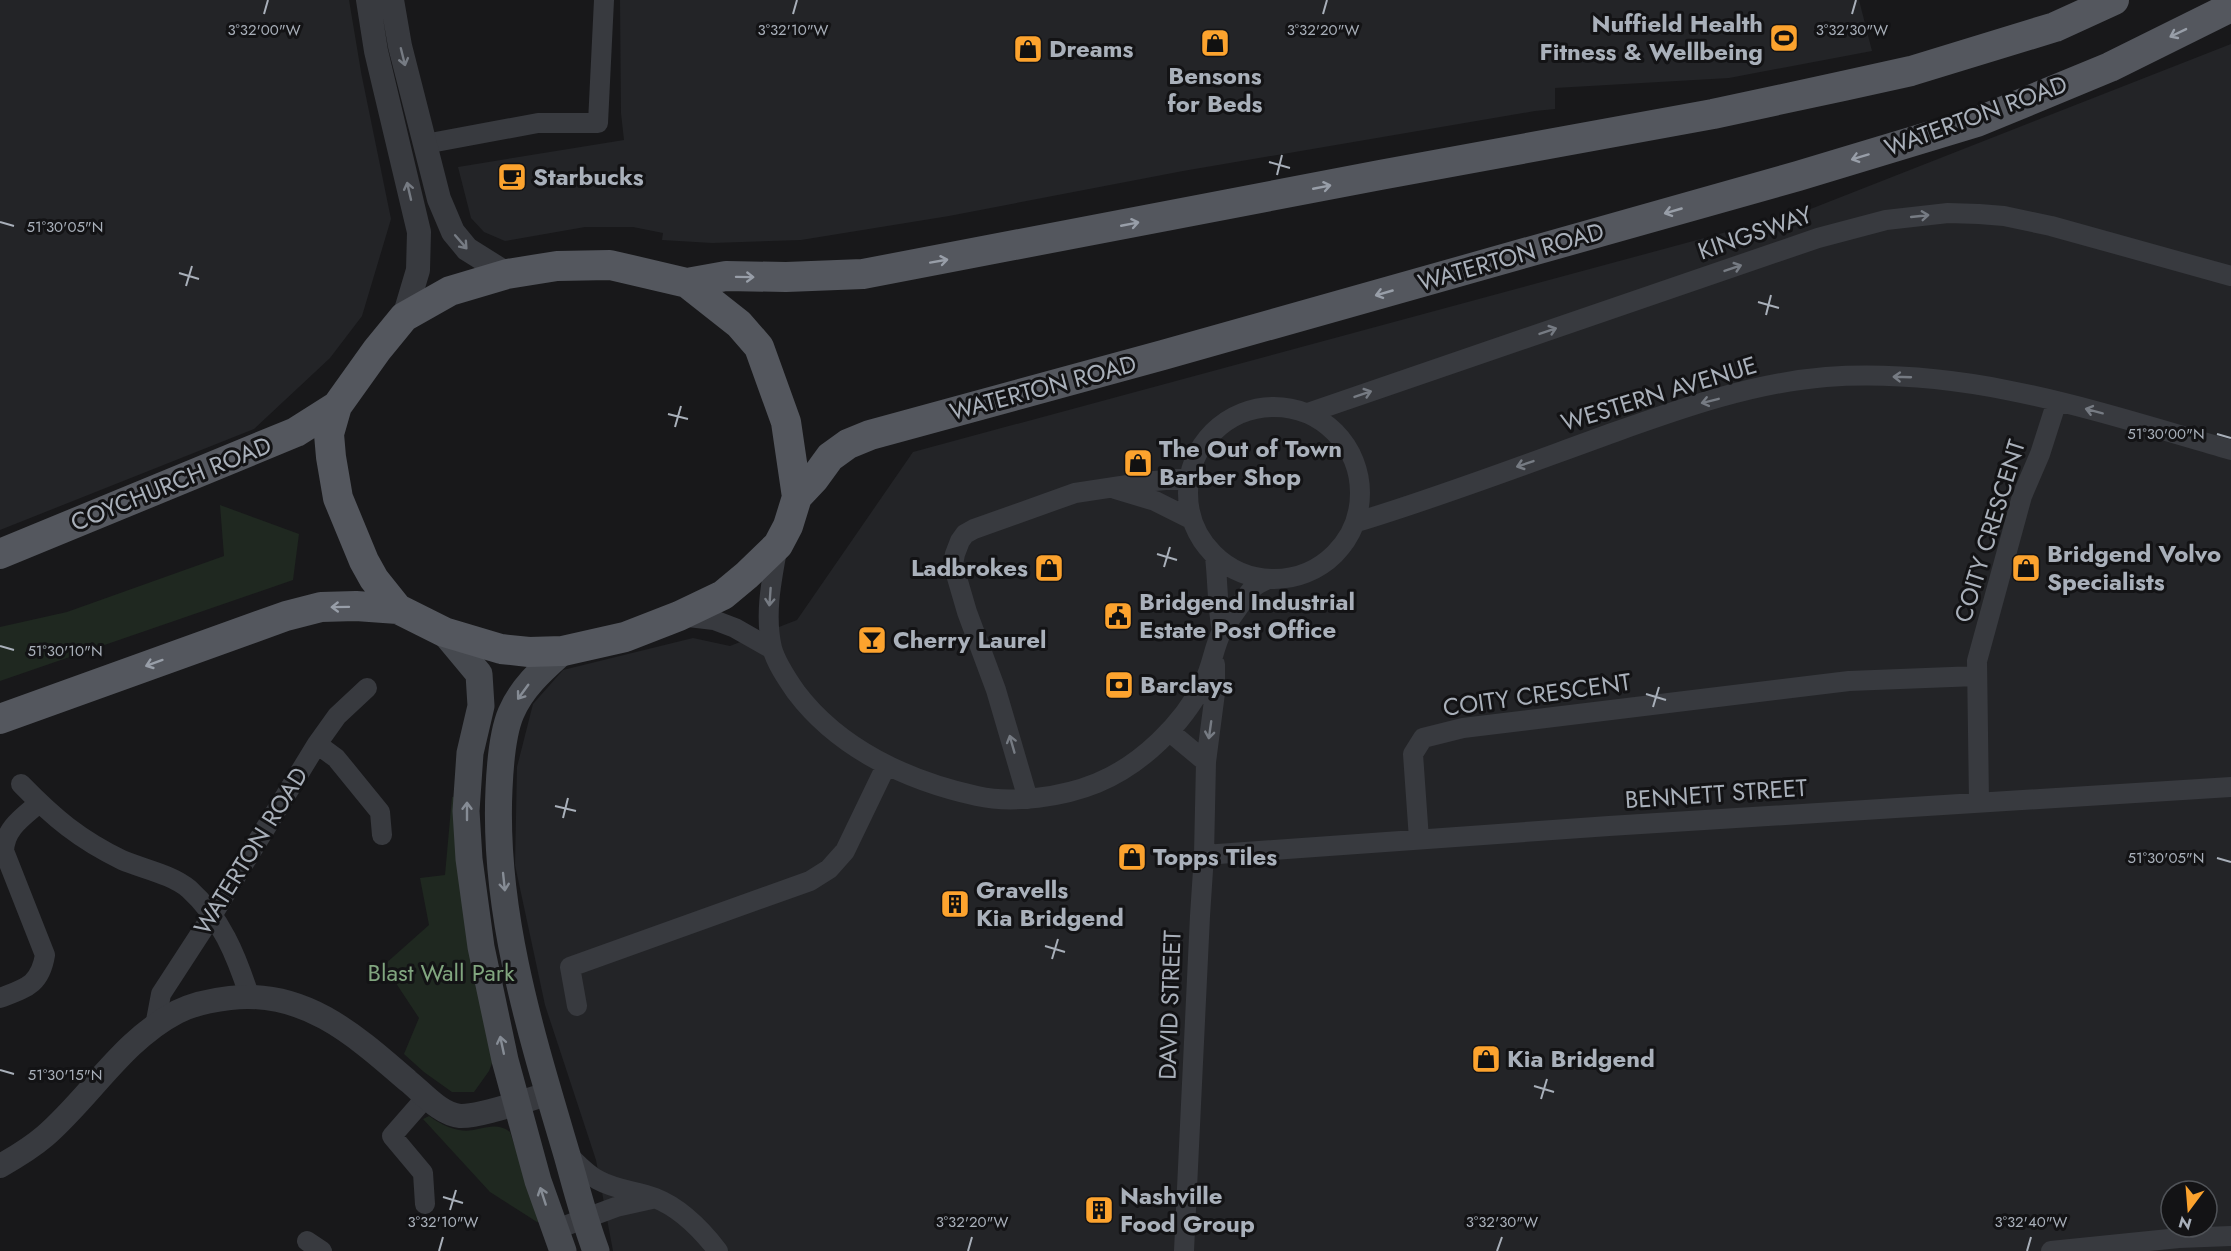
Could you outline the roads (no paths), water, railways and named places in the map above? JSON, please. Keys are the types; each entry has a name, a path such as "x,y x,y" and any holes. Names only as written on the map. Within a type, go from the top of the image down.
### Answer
{"main road":[{"path":"398,609 374,579 364,561 338,498 330,457 329,434 337,406 404,317 450,291 507,274 557,266 610,265 687,283 726,276 786,277 863,274 1713,114 1911,71 2055,27 2114,0"},
{"name":"WATERTON ROAD","path":"797,497 830,457 848,444 870,435 1787,179 1977,122 2110,67 2231,8"},
{"path":"0,719 286,616 321,607 356,606 398,609 444,632 501,649 529,652 563,651 625,637 679,616 723,595 778,544 788,525 797,497 786,422 759,347 739,324 687,283"},
{"name":"COYCHURCH ROAD","path":"0,554 296,432 337,406"},
{"path":"444,632 479,674 480,706 470,753 466,811 469,859 482,947 505,1060 559,1240"},
{"path":"563,651 531,681 518,697 510,715 500,764 497,824 508,923 528,1023 584,1219 596,1251"}],"street":[{"path":"368,0 376,51 419,232 418,270 404,317"},
{"path":"393,0 400,46 439,199 453,232 467,249 507,274"},
{"path":"425,144 538,123 598,123 604,0"},
{"name":"KINGSWAY","path":"1308,413 1818,238 1886,220 1948,213 2004,216 2051,226 2231,276"},
{"name":"WESTERN AVENUE","path":"1356,522 1678,410 1796,381 1856,376 1923,377 1990,386 2057,401 2231,450"},
{"name":"COITY CRESCENT","path":"1979,802 1977,661 2022,496 2040,454 2057,401"},
{"path":"1282,407 1308,413 1333,429 1345,443 1354,460 1360,489 1356,522 1348,540 1333,558 1313,571 1290,579 1266,580 1247,576 1230,568 1215,556 1201,539 1191,519 1188,499 1189,478 1197,453 1213,432 1235,416 1260,408 1282,407"},
{"path":"1028,799 996,690 967,612 953,564 960,541 965,534 974,529 1075,493 1189,478"},
{"path":"1109,487 1155,501 1191,519"},
{"path":"778,544 769,597 772,649 787,680 808,708 845,741 886,766 928,782 978,796 1028,799 1062,795 1098,783 1141,758 1170,732 1203,684 1222,632 1253,587 1266,580"},
{"path":"1215,556 1218,580 1217,604 1222,632"},
{"path":"679,616 724,624 772,649"},
{"name":"DAVID STREET","path":"1184,1251 1204,855 1206,762 1215,693 1214,657"},
{"name":"COITY CRESCENT","path":"1419,839 1413,754 1424,738 1462,728 1849,681 1977,676"},
{"name":"WATERTON ROAD","path":"155,1026 161,994 317,744 337,716 366,688"},
{"path":"1170,732 1206,762"},
{"path":"317,744 336,758 381,813 382,835"},
{"path":"577,1006 570,967 810,881 829,869 844,851 886,766"},
{"path":"21,784 59,822 86,841 124,861 187,888 213,914 228,940 249,995"},
{"name":"BENNETT STREET","path":"1204,855 2231,787"},
{"path":"0,998 27,988 37,979 43,967 45,955 8,863 2,839 17,821 39,803"},
{"path":"0,1166 25,1152 46,1135 117,1061 155,1026 178,1011 210,1000 249,995 276,998 335,1022 443,1111 459,1116 479,1114 548,1094"},
{"path":"425,1204 423,1173 392,1136 427,1096"},
{"path":"566,1153 596,1179 614,1187 655,1198 674,1208 691,1221 718,1251"},
{"path":"559,1240 584,1219 616,1207 655,1198"},
{"path":"2051,1251 2180,1238 2231,1236"}],"place":[{"name":"Nuffield Health Fitness & Wellbeing","path":"1784,38"},
{"name":"Bensons for Beds","path":"1215,43"},
{"name":"Dreams","path":"1028,49"},
{"name":"Starbucks","path":"512,177"},
{"name":"The Out of Town Barber Shop","path":"1138,463"},
{"name":"Ladbrokes","path":"1049,568"},
{"name":"Bridgend Volvo Specialists","path":"2026,568"},
{"name":"Bridgend Industrial Estate Post Office","path":"1118,616"},
{"name":"Cherry Laurel","path":"872,640"},
{"name":"Barclays","path":"1119,685"},
{"name":"Topps Tiles","path":"1132,857"},
{"name":"Gravells Kia Bridgend","path":"955,904"},
{"name":"Kia Bridgend","path":"1486,1059"},
{"name":"Nashville Food Group","path":"1099,1210"}],"park label":[{"name":"Blast Wall Park","path":"441,973"}]}
